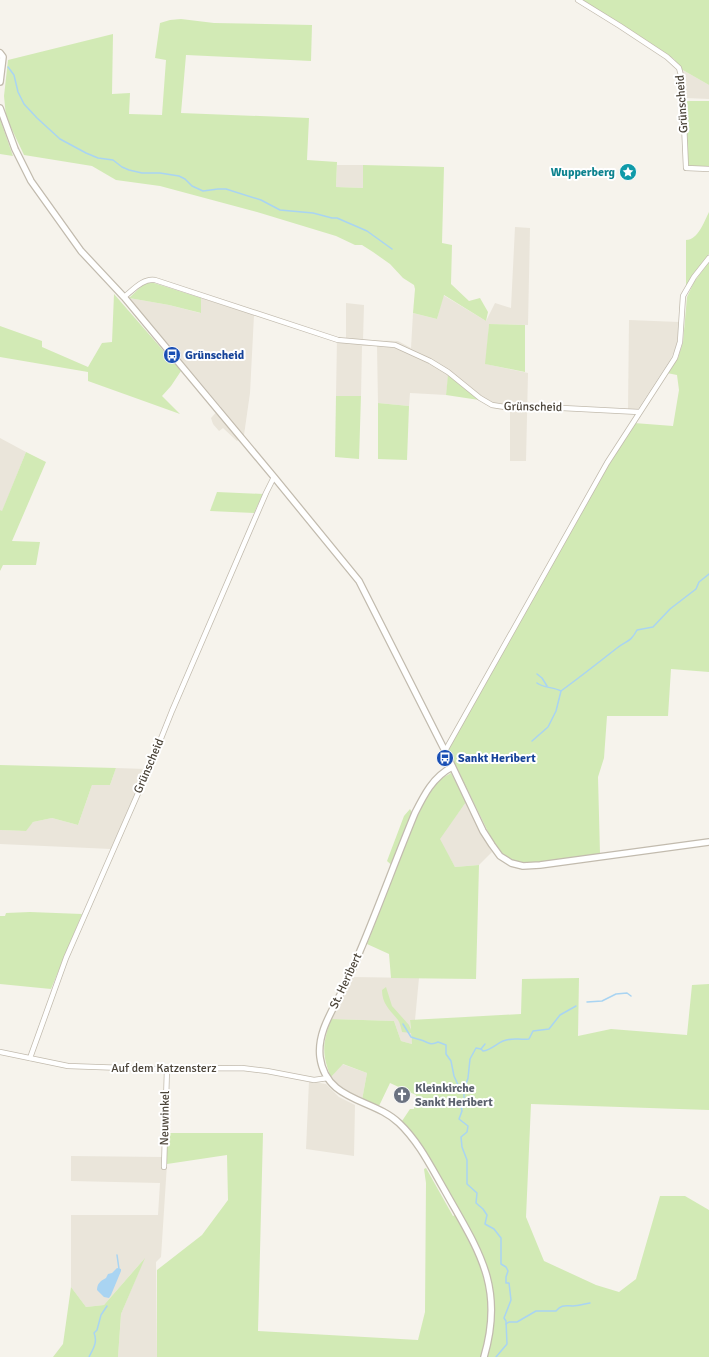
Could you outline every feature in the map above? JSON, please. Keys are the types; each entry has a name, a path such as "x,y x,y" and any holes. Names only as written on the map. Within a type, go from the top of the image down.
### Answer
{"street":[{"name":"Grünscheid","path":"578,0 667,57 679,68 682,79 686,168 709,169"},
{"path":"0,53 3,57 0,82"},
{"path":"0,108 15,149 31,180 81,251 124,297 359,581 445,751 483,831 500,856 511,863 523,866 540,865 709,842"},
{"path":"445,751 607,463 675,358 680,342 683,296 694,277 709,258"},
{"name":"Grünscheid","path":"124,297 145,281 155,280 338,340 395,345 430,361 448,372 480,398 492,405 511,408 566,408 639,412"},
{"name":"Grünscheid","path":"30,1058 66,958 150,766 184,682 274,477"},
{"name":"St. Heribert","path":"452,767 436,778 423,797 415,813 358,957 324,1028 320,1057 328,1078 340,1091 380,1110 398,1122 410,1134 430,1165 479,1252 487,1274 492,1317 490,1335 484,1357"},
{"name":"Auf dem Katzensterz","path":"0,1052 68,1066 87,1068 242,1068 314,1080 328,1078"},
{"name":"Neuwinkel","path":"164,1167 167,1068"}],"shaded area":[{"path":"681,69 709,85 709,99 684,97"},
{"path":"337,165 363,165 363,188 336,187"},
{"path":"515,227 530,228 528,325 489,324 486,364 528,373 526,461 510,461 510,405 491,403 449,371 446,395 410,393 409,406 378,403 377,346 362,346 361,396 336,396 337,338 346,339 346,303 364,305 363,340 398,341 411,348 413,313 437,319 443,295 486,321 495,303 511,308"},
{"path":"129,298 169,305 200,313 201,298 254,315 250,393 244,435 237,441 223,428 219,431 213,424 211,418 221,407"},
{"path":"629,320 679,322 677,346 670,360 638,409 628,409"},
{"path":"0,438 26,452 2,512 0,510"},
{"path":"116,768 146,769 111,849 0,844 0,830 25,831 33,822 52,818 78,825 92,785 110,785"},
{"path":"466,802 492,852 479,865 455,867 439,839"},
{"path":"352,977 419,978 415,1020 410,1020 412,1044 401,1041 394,1021 331,1019"},
{"path":"342,1064 367,1073 362,1100 343,1090 331,1077"},
{"path":"309,1081 326,1084 339,1097 355,1105 354,1156 306,1149"},
{"path":"71,1156 163,1157 167,1164 161,1257 156,1262 157,1357 118,1357 121,1314 144,1259 104,1305 86,1307 71,1287 71,1215 158,1215 160,1183 71,1181"}],"green space":[{"path":"582,0 709,0 709,85 681,69 674,59"},
{"path":"181,19 214,23 312,25 311,61 186,55 181,113 309,118 307,160 337,162 336,187 363,188 363,165 444,167 442,243 452,245 451,284 469,301 480,298 488,312 486,321 444,295 437,319 413,313 414,285 403,278 390,264 362,245 355,245 336,236 257,212 160,186 116,180 92,166 24,155 6,117 4,96 8,60 113,34 112,94 130,93 129,114 162,115 166,60 155,58 160,23"},
{"path":"709,101 709,168 690,167 688,165 684,102"},
{"path":"0,119 13,156 0,154"},
{"path":"709,212 709,254 691,278 686,288 686,240 697,234"},
{"path":"709,262 709,672 671,669 668,716 607,716 604,758 598,777 600,854 528,864 514,861 503,856 494,844 448,750 572,526 634,423 673,426 679,390 677,375 667,373 678,358 683,342 687,297 694,282"},
{"path":"145,283 154,283 201,298 201,313 169,305 129,298"},
{"path":"114,294 181,371 162,396 180,414 88,381 88,372 0,357 0,326 42,341 42,347 88,367 102,343 112,342"},
{"path":"489,324 525,325 525,372 485,364"},
{"path":"448,375 479,400 446,395"},
{"path":"336,396 361,396 359,459 335,457"},
{"path":"378,403 409,406 407,460 378,459"},
{"path":"26,452 46,462 12,541 40,542 36,565 3,565 0,571 0,510 2,511"},
{"path":"217,492 263,494 254,513 210,511"},
{"path":"0,765 116,768 110,785 92,785 78,825 52,818 33,822 26,831 0,830"},
{"path":"451,773 466,802 440,839 455,867 479,865 476,979 391,978 389,954 367,944 396,869 387,861 404,816 410,809 416,819 425,800 439,780"},
{"path":"30,912 82,914 51,989 0,984 0,916 5,916 6,913"},
{"path":"579,978 578,1036 611,1029 687,1035 692,985 709,984 709,1110 531,1104 526,1217 544,1261 596,1285 619,1292 636,1279 660,1196 685,1196 709,1210 709,1357 157,1357 157,1270 202,1235 228,1200 227,1155 167,1164 166,1133 263,1133 258,1331 418,1340 425,1312 426,1183 424,1169 426,1168 453,1216 459,1213 420,1144 402,1121 410,1109 414,1109 416,1095 390,1083 379,1106 362,1100 367,1073 343,1064 331,1077 324,1054 324,1048 331,1019 394,1021 401,1041 412,1044 411,1033 402,1032 398,1020 389,1010 383,999 382,990 386,987 392,1006 409,1025 411,1030 410,1020 521,1014 522,979"},
{"path":"145,1258 121,1314 118,1357 53,1357 63,1344 71,1287 86,1307 104,1305"}],"water":[{"path":"117,1268 121,1269 121,1271 111,1295 109,1298 104,1297 97,1290 98,1284 106,1278 108,1274 112,1273"}],"waterway":[{"path":"8,67 14,75 18,92 24,104 60,139 86,153 98,158 113,160 129,170 142,173 160,173 179,176 185,179 192,186 203,191 226,189 261,200 280,210 313,213 337,218 367,231 392,249"},
{"path":"537,683 542,686 561,691 630,639 637,630 653,627 670,609 696,589 699,582 709,574"},
{"path":"537,674 542,678 547,686"},
{"path":"532,741 548,727 556,711 561,691"},
{"path":"587,1002 602,1001 616,994 627,993 631,996"},
{"path":"496,1357 507,1344 506,1321 504,1318 511,1300 509,1283 506,1283 508,1271 506,1267 501,1264 501,1238 494,1229 485,1224 487,1215 476,1203 477,1193 467,1184 467,1160 462,1147 461,1137 467,1132 468,1126 459,1119 462,1111 461,1106 468,1078 470,1059 476,1048 483,1051 507,1040 529,1039 533,1031 549,1029 560,1015 576,1006"},
{"path":"403,1024 411,1037 433,1044 438,1042 446,1045 446,1054 451,1061 454,1076 459,1087 464,1090"},
{"path":"481,1049 485,1044"},
{"path":"117,1255 119,1269"},
{"path":"506,1324 509,1322 517,1322 536,1311 556,1311 560,1307 564,1306 575,1306 590,1303"},
{"path":"89,1357 95,1342 94,1333 97,1330 101,1315 107,1306"}],"place":[{"name":"Wupperberg","path":"628,172"},
{"name":"Grünscheid","path":"172,355"},
{"name":"Sankt Heribert","path":"445,758"},
{"name":"Kleinkirche Sankt Heribert","path":"402,1095"}]}
